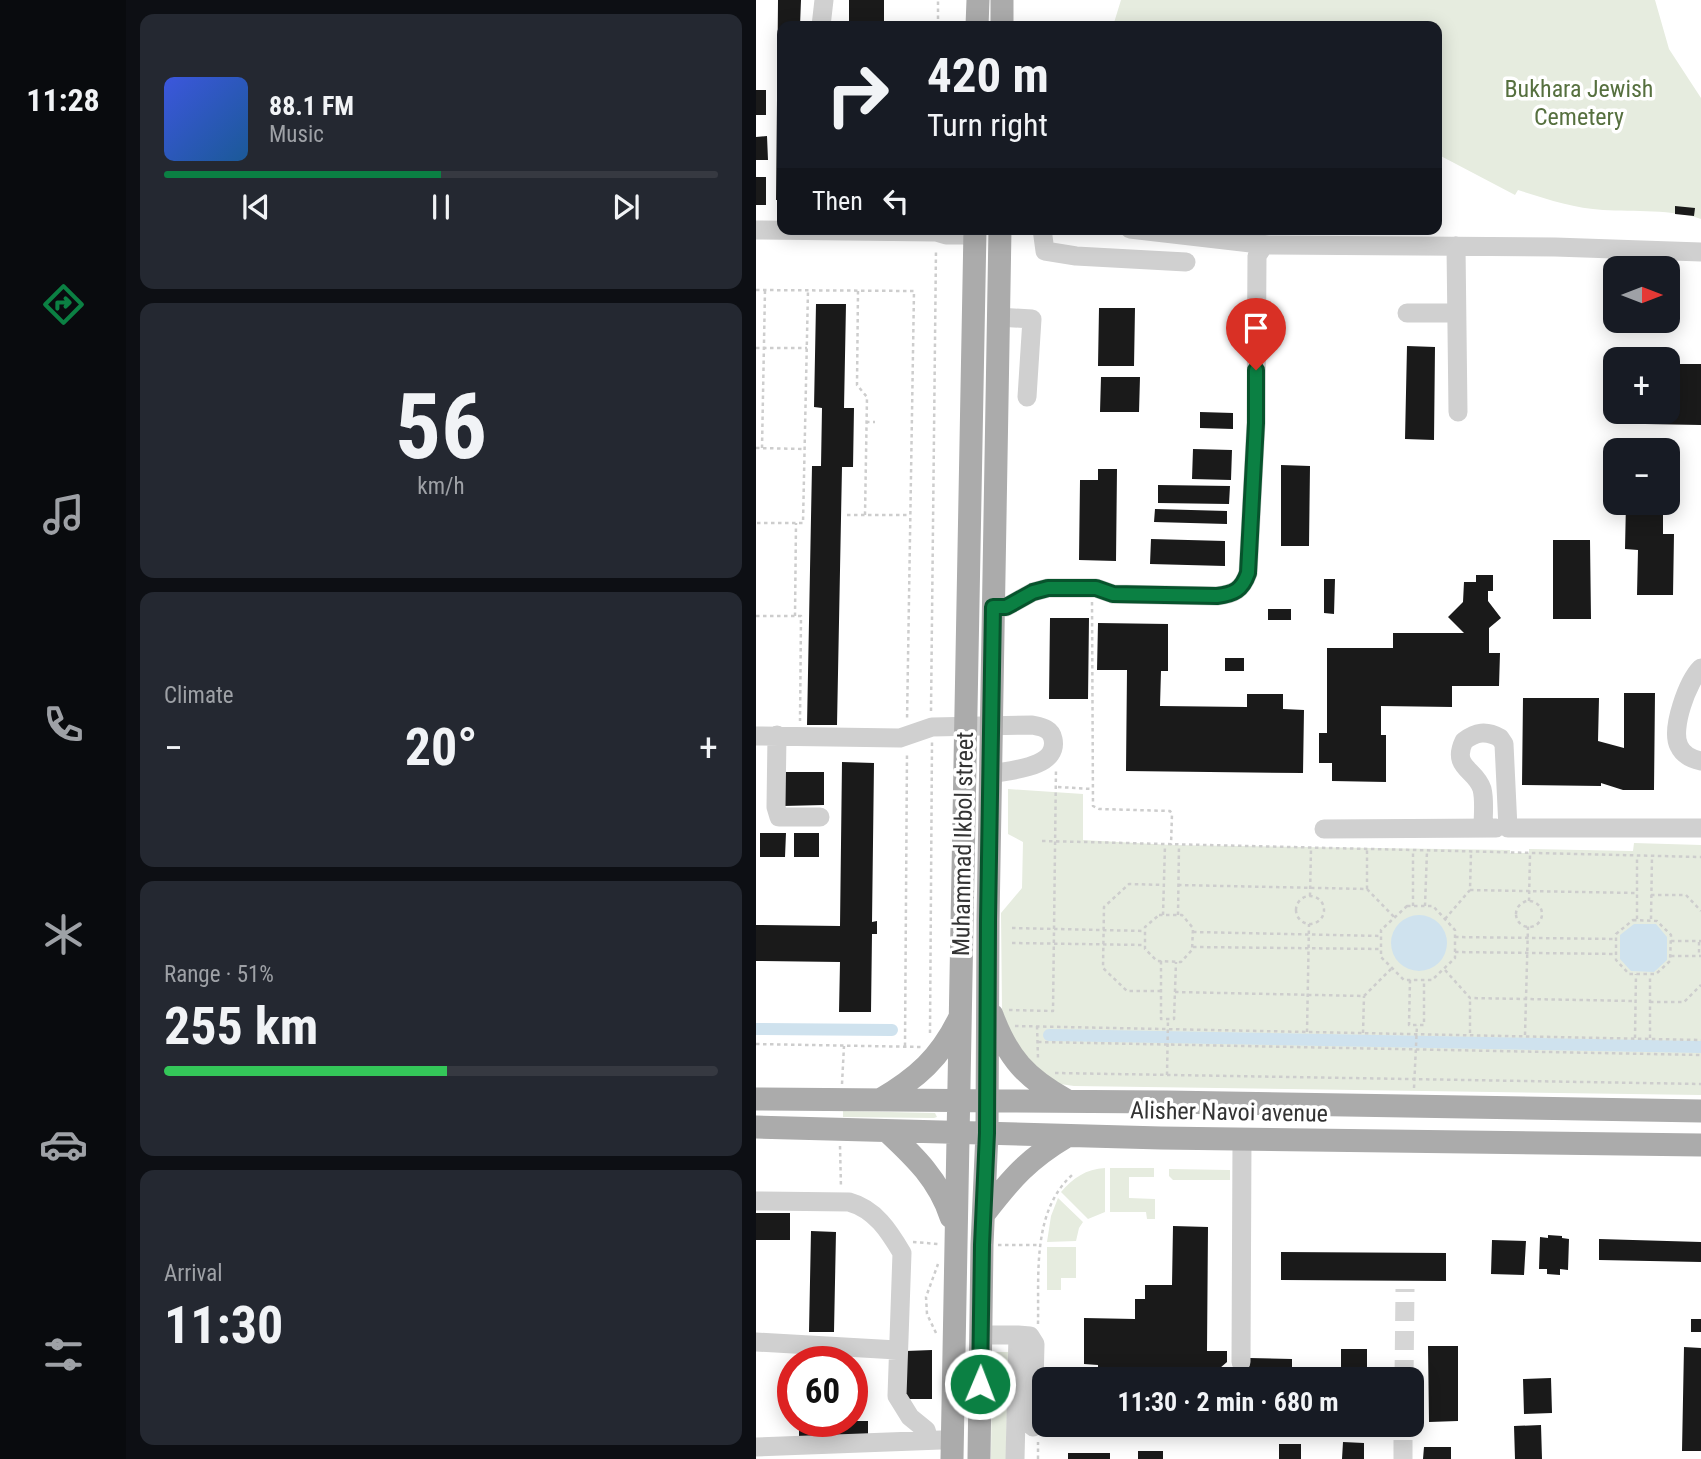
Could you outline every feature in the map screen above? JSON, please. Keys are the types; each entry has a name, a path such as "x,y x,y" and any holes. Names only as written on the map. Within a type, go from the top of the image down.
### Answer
{"main road":[{"path":"977,21 978,0"},
{"path":"1002,0 1002,21"},
{"name":"Muhammad Ikbol street","path":"953,1449 948,1237 957,1133 961,1016 975,235"},
{"name":"Muhammad Ikbol street","path":"979,1459 988,1101 997,1012 990,774 1000,235"},
{"path":"997,1012 1002,1038 1015,1061 1039,1084 1069,1102"},
{"path":"879,1101 909,1083 935,1059 961,1016"},
{"name":"Alisher Navoi avenue","path":"756,1099 1701,1111"},
{"name":"Alisher Navoi avenue","path":"756,1127 1067,1136 1701,1145"},
{"path":"887,1131 917,1158 935,1181 947,1205 948,1237"},
{"path":"984,1214 1031,1159 1067,1136"}],"street":[{"path":"822,21 824,0"},
{"path":"756,230 777,230"},
{"path":"1043,235 1045,251 1076,256 1186,262"},
{"path":"1182,235 1268,245 1701,251"},
{"path":"993,607 1006,607 1043,589 1092,588 1113,594 1217,596 1232,594 1245,583 1248,573 1256,423 1257,256 1261,249 1268,245"},
{"path":"1456,246 1458,412"},
{"path":"1407,313 1457,313"},
{"path":"998,317 1032,318 1027,397"},
{"path":"1701,668 1696,673 1684,701 1676,735 1678,745 1685,755 1701,761"},
{"path":"756,736 900,738 932,727 1032,725 1047,729 1052,734 1055,744 1044,761 990,774"},
{"path":"1483,828 1483,790 1463,765 1461,755 1464,741 1483,732 1500,738 1504,744 1508,828"},
{"path":"777,736 776,807 779,817 820,817"},
{"path":"1324,829 1701,828"},
{"path":"1241,1362 1242,1139"},
{"path":"756,1201 849,1202 863,1206 874,1214 902,1253 897,1396 910,1417 921,1423 929,1440"},
{"path":"981,1335 1018,1335 1025,1430 1015,1459"},
{"path":"756,1342 897,1350"},
{"path":"756,1447 907,1451 929,1440 953,1449"}],"path":[{"path":"938,0 938,21"},
{"path":"929,1035 932,927 932,441 936,235"},
{"path":"756,290 914,291 905,1046"},
{"path":"762,448 765,290"},
{"path":"757,523 803,523 808,290"},
{"path":"858,290 857,385 867,397 865,515"},
{"path":"756,348 807,348"},
{"path":"866,422 875,422"},
{"path":"756,448 804,449"},
{"path":"847,515 910,515"},
{"path":"795,616 796,523"},
{"path":"1092,588 1094,808 1170,811 1171,845"},
{"path":"756,616 801,616 799,738"},
{"path":"997,1012 1053,1011 1058,787 1055,744"},
{"path":"1058,787 1092,789"},
{"path":"1042,841 1701,857"},
{"path":"1163,915 1165,845"},
{"path":"1178,915 1179,845"},
{"path":"1310,896 1311,849"},
{"path":"1367,850 1367,889 1394,917"},
{"path":"1413,851 1413,906"},
{"path":"1425,906 1427,851"},
{"path":"1445,919 1469,890 1471,852"},
{"path":"1529,901 1530,854"},
{"path":"1637,856 1637,920"},
{"path":"1651,921 1652,856"},
{"path":"1161,991 1126,991 1103,968 1104,906 1129,884 1164,885"},
{"path":"1178,886 1367,889"},
{"path":"1469,890 1637,893"},
{"path":"1651,895 1686,895 1701,911"},
{"path":"1304,896 1316,896 1324,904 1324,915 1317,924 1309,924 1304,924 1297,916 1297,904 1304,896"},
{"path":"1523,901 1534,901 1542,908 1542,919 1535,926 1528,926 1522,926 1516,919 1515,909 1523,901"},
{"path":"1407,906 1425,906 1433,906 1455,930 1455,958 1432,980 1404,979 1381,957 1381,930 1407,906"},
{"path":"1159,915 1178,915 1193,929 1192,950 1181,962 1157,961 1145,949 1145,927 1159,915"},
{"path":"1633,920 1637,920 1657,921 1671,935 1670,961 1656,974 1629,974 1616,960 1616,934 1633,920"},
{"path":"1307,1031 1309,924"},
{"path":"1525,1036 1528,926"},
{"path":"1012,928 1144,931"},
{"path":"1193,932 1381,936"},
{"path":"1455,937 1616,939"},
{"path":"1671,941 1700,942 1700,956 1671,956"},
{"path":"1012,943 1145,945"},
{"path":"1193,947 1381,949"},
{"path":"1455,951 1616,954"},
{"path":"1161,961 1161,1019 1174,1019 1176,962"},
{"path":"1363,1033 1364,996 1392,968"},
{"path":"1444,969 1470,998 1470,1035"},
{"path":"1635,1038 1636,974"},
{"path":"1650,975 1650,1038"},
{"path":"1410,980 1409,1025 1423,1025 1424,980"},
{"path":"1650,1002 1684,1002 1701,985"},
{"path":"1175,992 1364,996"},
{"path":"1470,998 1635,1002"},
{"path":"1167,1075 1168,1019"},
{"path":"1413,1107 1417,1025"},
{"path":"1008,1026 1701,1040"},
{"path":"1037,1026 1038,1067"},
{"path":"1038,1042 1701,1055"},
{"path":"756,1044 927,1047"},
{"path":"841,1088 844,1046"},
{"path":"1050,1073 1701,1084"},
{"path":"995,1245 1041,1245 1045,1219 1053,1199 1072,1175"},
{"path":"908,1240 920,1244 948,1237"},
{"path":"936,1333 927,1314 926,1297 939,1256"}],"green space":[{"name":"Bukhara Jewish Cemetery","path":"1121,0 1655,0 1669,49 1701,98 1701,219 1666,212 1581,207 1518,190 1515,195 1442,157 1442,21 1115,21"},
{"path":"1008,789 1083,794 1083,840 1171,845 1510,850 1510,853 1529,853 1529,849 1633,851 1634,843 1701,845 1701,1095 1074,1086 1053,1083 1017,1049 1002,1010 1001,913 1022,888 1023,842 1008,834"},
{"path":"843,1111 935,1113 937,1117 843,1117"},
{"path":"1105,1168 1105,1212 1088,1219 1061,1192 1080,1175"},
{"path":"1110,1168 1154,1168 1154,1177 1129,1177 1129,1198 1155,1199 1155,1219 1147,1219 1146,1212 1110,1212"},
{"path":"1169,1169 1230,1170 1230,1180 1173,1180 1169,1176"},
{"path":"1058,1198 1083,1222 1076,1241 1047,1242 1051,1216"},
{"path":"1047,1247 1076,1247 1076,1278 1061,1278 1061,1290 1047,1290"},
{"path":"992,1352 1008,1352 1006,1459 991,1459"}],"water":[{"path":"1419,915 1430,917 1439,923 1445,932 1445,954 1439,963 1430,969 1419,971 1408,969 1399,963 1393,954 1391,943 1393,932 1399,923 1408,917"},
{"path":"1634,924 1656,924 1667,937 1667,960 1654,972 1631,971 1620,959 1620,935"}],"building":[{"path":"778,0 801,0 800,21 778,21"},
{"path":"849,0 884,0 884,21 849,21"},
{"path":"756,90 766,90 766,115 756,115"},
{"path":"777,100 777,200 776,200"},
{"path":"767,136 768,160 756,160 756,137"},
{"path":"756,177 766,177 766,205 756,205"},
{"path":"1675,206 1695,208 1694,216 1675,214"},
{"path":"816,304 846,304 844,408 854,408 853,467 842,467 837,725 807,725 812,466 821,466 822,408 814,407"},
{"path":"1099,308 1135,308 1134,366 1098,366"},
{"path":"1407,346 1435,347 1434,440 1405,439"},
{"path":"1680,364 1701,364 1701,425 1645,424 1680,424"},
{"path":"1101,377 1140,377 1139,412 1100,412"},
{"path":"1200,412 1233,413 1233,429 1200,428"},
{"path":"1193,449 1232,450 1231,480 1192,479"},
{"path":"1281,465 1310,466 1309,546 1281,546"},
{"path":"1098,469 1117,469 1116,561 1079,560 1080,480 1098,480"},
{"path":"1158,485 1230,486 1229,504 1158,503"},
{"path":"1155,509 1227,511 1227,524 1154,522"},
{"path":"1626,515 1663,515 1663,534 1674,534 1673,595 1637,595 1638,550 1625,549"},
{"path":"1151,539 1225,541 1225,566 1150,564"},
{"path":"1553,540 1590,540 1591,619 1553,619"},
{"path":"1476,575 1493,575 1493,591 1488,591 1488,601 1501,618 1489,628 1489,653 1500,653 1499,686 1452,686 1452,707 1381,706 1381,735 1386,735 1386,782 1332,781 1332,763 1319,763 1319,733 1327,733 1327,648 1393,648 1393,633 1464,633 1448,617 1463,602 1464,582 1476,582"},
{"path":"1324,579 1335,579 1334,614 1324,613"},
{"path":"1268,609 1291,609 1291,620 1268,620"},
{"path":"1050,618 1089,618 1088,699 1049,699"},
{"path":"1098,623 1168,624 1168,671 1161,671 1160,706 1247,707 1247,694 1283,694 1283,709 1304,710 1303,773 1126,771 1127,670 1097,670"},
{"path":"1225,658 1244,658 1244,671 1225,671"},
{"path":"1624,693 1655,693 1654,790 1623,790 1601,783 1601,786 1522,785 1523,698 1599,698 1598,741 1624,748"},
{"path":"842,762 874,763 872,922 877,921 877,934 872,934 871,1012 839,1012 840,962 756,961 756,925 840,926"},
{"path":"783,772 824,772 824,805 783,806"},
{"path":"760,833 786,833 785,857 760,857"},
{"path":"794,833 819,833 819,857 794,857"},
{"path":"756,1213 790,1213 790,1240 756,1240"},
{"path":"1173,1226 1208,1227 1207,1351 1227,1351 1227,1362 1221,1367 1098,1367 1084,1364 1084,1318 1135,1319 1135,1299 1145,1299 1145,1285 1172,1285"},
{"path":"811,1231 836,1232 834,1332 809,1332"},
{"path":"1548,1235 1569,1239 1568,1270 1560,1269 1560,1275 1547,1274 1547,1269 1539,1269 1540,1237 1548,1238"},
{"path":"1599,1239 1701,1242 1701,1262 1599,1260"},
{"path":"1492,1240 1526,1241 1524,1275 1491,1274"},
{"path":"1281,1252 1446,1253 1446,1281 1281,1280"},
{"path":"1691,1319 1701,1319 1701,1332 1691,1332"},
{"path":"1428,1346 1458,1346 1458,1421 1429,1422"},
{"path":"1684,1347 1701,1348 1701,1451 1682,1451"},
{"path":"1341,1349 1367,1349 1367,1367 1341,1367"},
{"path":"932,1350 932,1399 906,1399 906,1351"},
{"path":"1249,1358 1292,1359 1292,1367 1249,1367"},
{"path":"1551,1378 1552,1413 1524,1414 1523,1379"},
{"path":"1541,1425 1542,1459 1515,1459 1514,1426"},
{"path":"1343,1442 1364,1443 1364,1459 1342,1459"},
{"path":"1279,1444 1301,1444 1301,1459 1279,1459"},
{"path":"1424,1447 1451,1447 1451,1459 1423,1459"},
{"path":"1138,1451 1163,1451 1163,1459 1138,1459"},
{"path":"1068,1453 1110,1453 1110,1459 1068,1459"}],"waterway":[{"path":"756,1029 892,1030"},
{"path":"1049,1035 1701,1047"}],"tunnel":[{"path":"1404,1367 1405,1289"},
{"path":"1403,1437 1403,1459"}],"route":[{"path":"980,1384 987,1133 993,607 1012,605 1022,597 1048,588 1096,588 1113,594 1217,596 1232,594 1240,589 1248,573 1256,370"}]}
